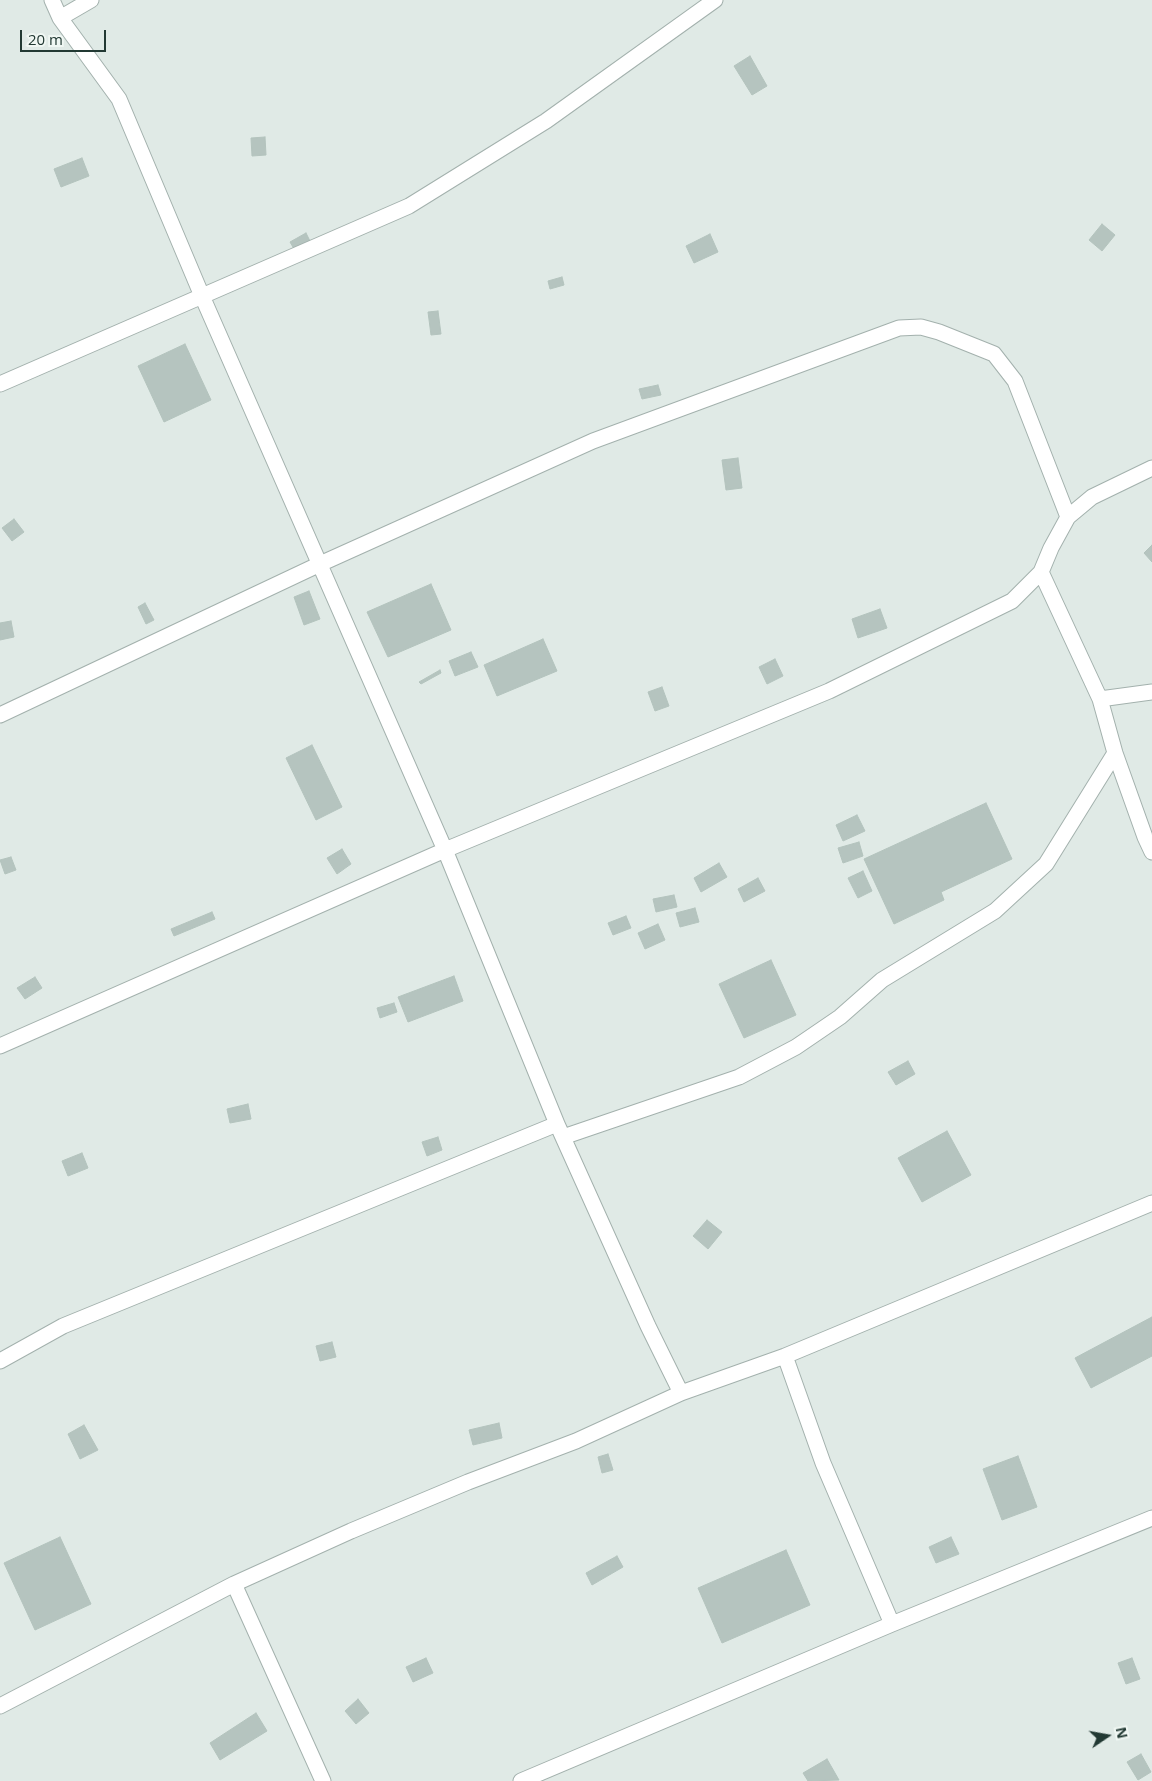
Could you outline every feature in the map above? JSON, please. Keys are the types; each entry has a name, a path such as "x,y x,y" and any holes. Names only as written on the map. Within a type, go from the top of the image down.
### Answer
{"street":[{"path":"52,0 60,18 119,99 202,296 445,850 560,1130 648,1326 682,1393"},
{"path":"60,18 91,0"},
{"path":"0,384 409,206 546,121 714,0"},
{"path":"0,715 320,564 593,441 899,328 921,327 939,332 994,354 1015,381 1068,517"},
{"path":"0,1046 445,850 830,691 1012,601 1041,572 1051,548 1068,517 1092,497 1152,468"},
{"path":"1041,572 1100,699 1115,753 1152,852"},
{"path":"1100,699 1152,692"},
{"path":"0,1361 63,1326 560,1130 739,1077 796,1047 840,1017 882,980 995,911 1046,864 1115,753"},
{"path":"0,1706 234,1584 351,1531 468,1482 576,1440 682,1393 785,1356 1152,1203"},
{"path":"785,1356 823,1463 892,1624"},
{"path":"522,1781 892,1624 1152,1518"},
{"path":"234,1584 323,1781"}],"building":[{"path":"750,56 767,86 752,95 734,66"},
{"path":"265,137 266,155 252,156 251,138"},
{"path":"82,158 89,176 61,187 54,169"},
{"path":"1102,224 1115,235 1102,251 1089,240"},
{"path":"306,233 312,245 297,254 290,242"},
{"path":"710,234 718,252 694,263 686,246"},
{"path":"562,277 564,285 550,289 548,281"},
{"path":"438,311 441,334 431,335 428,312"},
{"path":"185,344 211,400 164,422 138,366"},
{"path":"658,385 661,395 642,399 639,389"},
{"path":"738,458 742,488 726,490 722,460"},
{"path":"14,519 24,532 12,541 2,528"},
{"path":"1152,545 1152,562 1144,553"},
{"path":"431,584 451,630 388,657 367,612"},
{"path":"309,591 320,619 304,625 294,597"},
{"path":"145,603 154,620 146,624 138,607"},
{"path":"880,609 887,628 858,638 852,619"},
{"path":"11,621 14,637 0,640 0,623"},
{"path":"543,639 557,671 497,696 484,665"},
{"path":"471,652 478,667 455,676 449,661"},
{"path":"775,659 783,676 767,684 759,667"},
{"path":"440,670 441,673 421,684 419,682"},
{"path":"662,687 669,706 655,711 648,692"},
{"path":"312,745 342,807 316,820 286,758"},
{"path":"986,803 1012,859 941,892 944,900 894,924 864,859"},
{"path":"857,815 865,831 843,841 836,825"},
{"path":"859,842 863,856 843,863 838,848"},
{"path":"342,849 351,864 337,874 327,858"},
{"path":"11,857 16,870 5,874 0,860"},
{"path":"719,863 727,877 701,892 694,878"},
{"path":"863,871 872,891 858,898 848,878"},
{"path":"758,878 765,891 744,902 738,889"},
{"path":"674,895 677,907 656,912 653,899"},
{"path":"695,908 699,922 680,927 676,913"},
{"path":"212,912 215,919 174,936 171,929"},
{"path":"626,916 631,928 613,935 608,923"},
{"path":"658,924 665,940 645,949 638,933"},
{"path":"771,960 796,1015 744,1038 719,984"},
{"path":"454,976 463,1001 408,1022 398,997"},
{"path":"35,977 42,988 25,999 17,988"},
{"path":"394,1003 397,1012 380,1018 377,1008"},
{"path":"908,1061 915,1074 896,1085 888,1072"},
{"path":"248,1104 251,1119 230,1123 227,1109"},
{"path":"947,1131 971,1175 922,1202 898,1158"},
{"path":"438,1137 442,1150 427,1156 422,1142"},
{"path":"82,1153 88,1168 68,1176 62,1161"},
{"path":"707,1220 722,1232 708,1249 693,1236"},
{"path":"1152,1317 1152,1356 1091,1388 1075,1358"},
{"path":"332,1342 336,1357 320,1361 316,1346"},
{"path":"499,1423 502,1438 473,1445 469,1430"},
{"path":"84,1425 98,1450 80,1459 68,1434"},
{"path":"608,1454 613,1470 602,1473 598,1457"},
{"path":"1018,1456 1037,1507 1002,1520 983,1469"},
{"path":"60,1537 91,1604 35,1630 4,1563"},
{"path":"951,1537 959,1554 936,1563 929,1547"},
{"path":"786,1550 810,1605 722,1643 698,1588"},
{"path":"617,1556 623,1567 592,1585 586,1573"},
{"path":"426,1658 433,1673 413,1682 406,1667"},
{"path":"1132,1658 1140,1679 1126,1684 1118,1663"},
{"path":"358,1699 369,1713 356,1724 345,1711"},
{"path":"256,1713 267,1731 220,1760 210,1743"},
{"path":"1141,1754 1151,1772 1138,1780 1127,1762"},
{"path":"827,1759 839,1780 808,1781 803,1773"}]}
